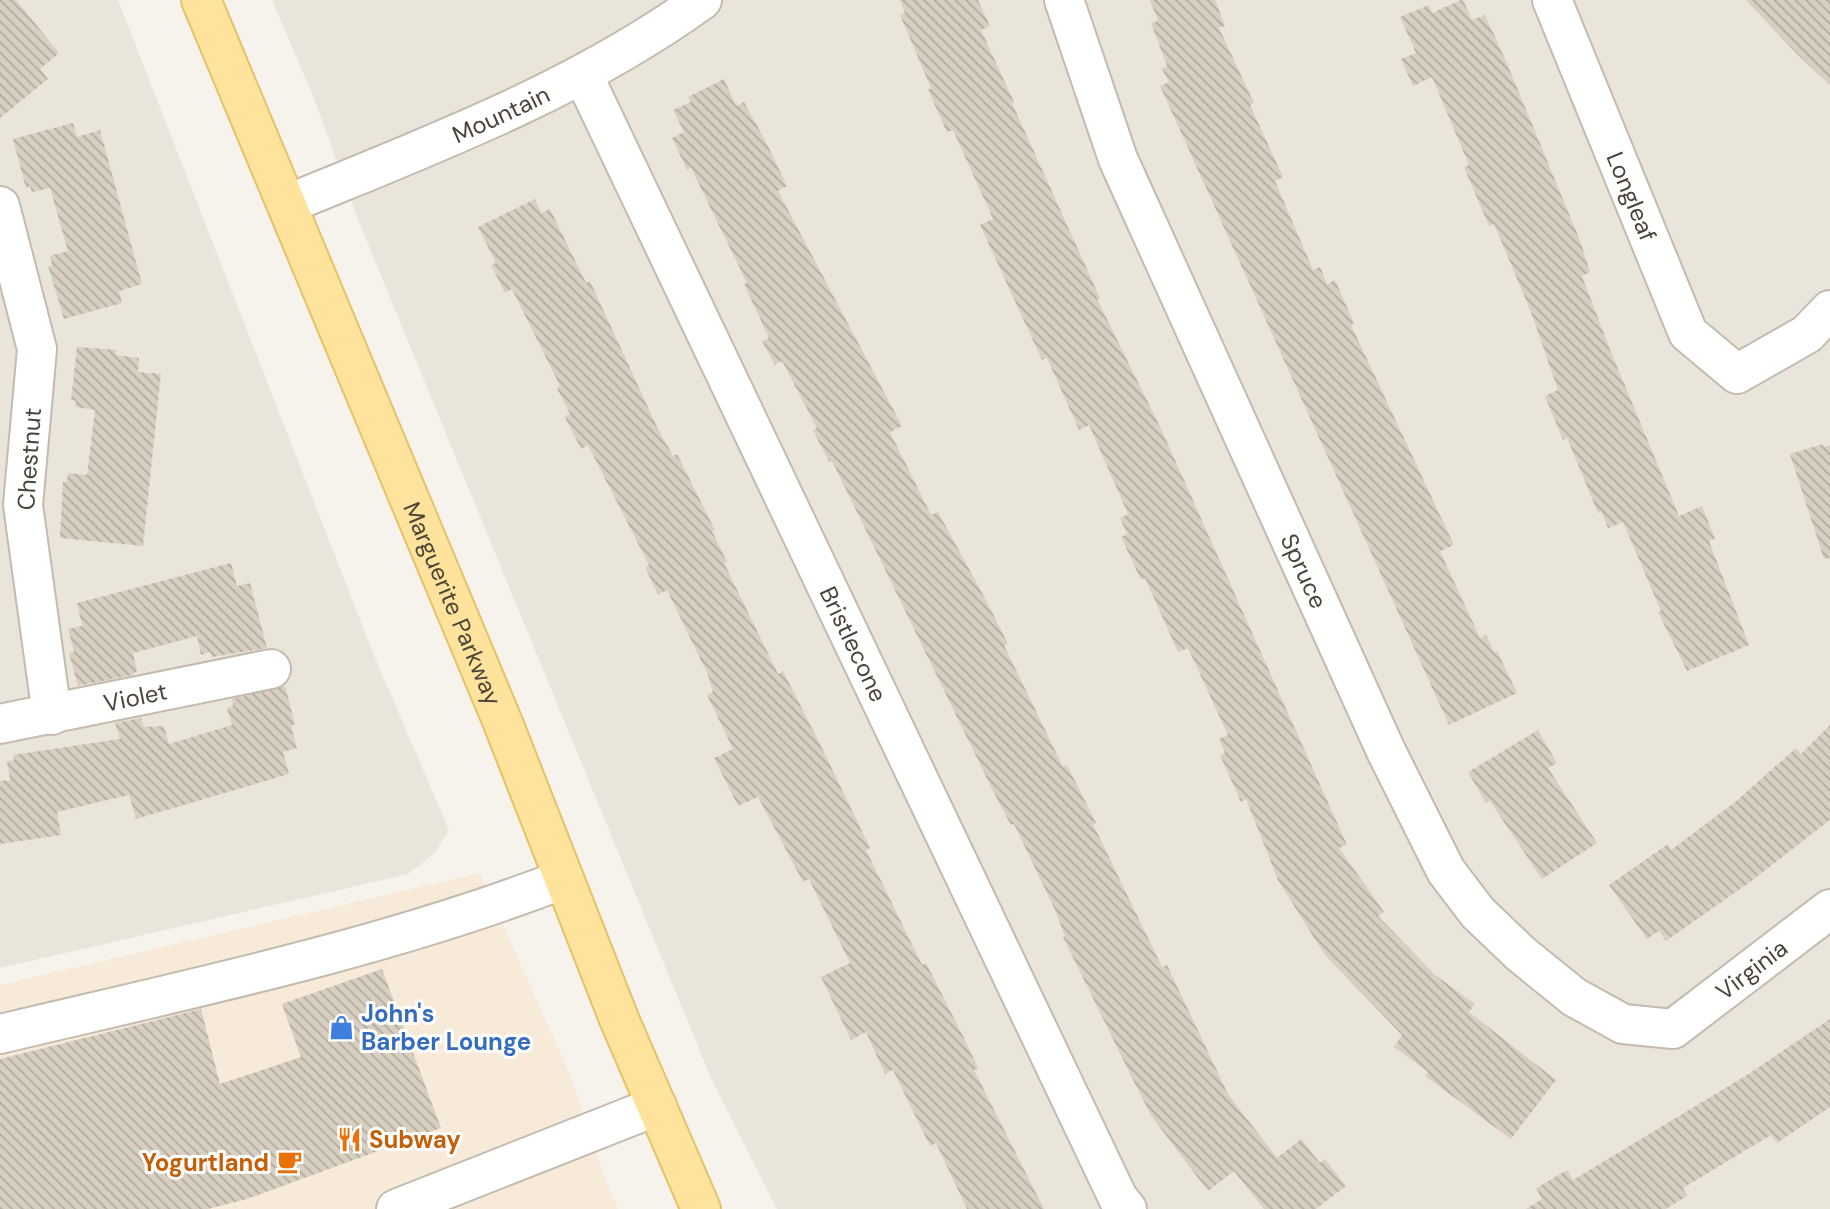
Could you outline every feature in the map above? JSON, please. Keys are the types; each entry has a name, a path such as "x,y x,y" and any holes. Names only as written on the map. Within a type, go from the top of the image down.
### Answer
{"main road":[{"name":"Marguerite Parkway","path":"201,0 503,723 564,879 701,1209"}],"street":[{"name":"Mountain","path":"288,204 501,117 583,75 671,23 702,0"},
{"name":"Spruce","path":"1064,0 1118,159 1386,751 1446,871 1478,913 1521,954 1574,997 1623,1024 1673,1029"},
{"name":"Longleaf","path":"1552,0 1688,333 1737,374 1807,334 1830,310"},
{"name":"Bristlecone","path":"583,75 1118,1198 1127,1209"},
{"name":"Chestnut","path":"0,206 7,255 37,349 23,505 51,715"},
{"name":"Violet","path":"0,724 271,669"},
{"path":"0,1034 186,990 452,920 564,879"},
{"name":"Virginia","path":"1673,1029 1830,909"},
{"path":"396,1209 657,1106"}],"shaded area":[{"path":"0,0 118,0 373,653 449,830 435,853 408,874 0,968"},
{"path":"272,0 1830,0 1830,1209 777,1209 711,1078 359,222 313,96"},
{"path":"480,873 572,1079 600,1165 618,1209 0,1209 0,985"}],"building":[{"path":"0,0 16,0 59,53 40,69 48,79 0,118"},
{"path":"900,0 978,0 990,26 981,30 1014,102 1012,103 1100,298 1097,299 1162,431 1347,845 1339,848 1384,912 1378,916 1435,975 1475,1004 1469,1012 1556,1080 1511,1139 1425,1076 1428,1072 1394,1047 1402,1035 1324,954 1278,880 1246,799 1241,802 1220,755 1225,753 1219,739 1228,735 1188,648 1178,652 1145,578 1141,580 1121,537 1127,534 1120,518 1128,514 1089,425 1079,430 1047,358 1042,360 980,225 993,219 953,130 947,132 928,90 931,88 900,15 905,13"},
{"path":"1150,0 1215,0 1225,26 1219,28 1254,103 1250,105 1283,177 1275,181 1313,270 1320,267 1327,284 1335,280 1354,323 1351,325 1454,545 1440,551 1480,638 1486,635 1494,652 1497,651 1517,693 1449,725 1160,86 1169,82 1162,69 1167,66 1151,23 1158,21"},
{"path":"1461,0 1472,20 1485,15 1506,61 1581,243 1590,272 1582,276 1679,516 1702,506 1715,539 1709,541 1749,645 1687,671 1658,612 1661,611 1623,522 1608,528 1601,511 1598,513 1567,438 1563,440 1545,396 1558,390 1531,312 1494,224 1489,226 1464,167 1469,165 1432,77 1413,86 1401,59 1416,53 1400,17 1429,5 1432,13"},
{"path":"1746,0 1830,0 1830,85 1797,54"},
{"path":"724,79 736,106 744,102 767,144 787,186 778,191 902,426 890,432 931,515 938,512 987,602 1008,644 1004,645 1063,767 1067,765 1162,967 1167,965 1228,1094 1277,1158 1301,1139 1320,1163 1325,1159 1346,1186 1316,1209 1264,1209 1234,1171 1208,1191 1152,1117 1063,937 1065,936 1055,910 1014,824 1011,825 996,797 832,461 829,462 813,430 817,428 782,361 775,365 762,341 769,338 744,284 747,283 691,168 687,170 672,138 684,132 673,110 691,102 688,97"},
{"path":"73,123 77,137 100,130 142,284 119,291 122,303 64,319 48,266 52,265 50,256 68,251 50,188 32,192 30,186 26,188 13,139"},
{"path":"535,199 541,213 550,209 586,283 590,281 658,429 673,456 677,454 715,530 712,531 727,562 724,563 778,674 783,671 821,746 870,848 866,850 922,965 926,963 963,1036 978,1068 974,1070 1044,1209 967,1209 936,1143 930,1146 893,1070 885,1074 866,1032 851,1040 821,977 850,963 809,879 803,882 758,797 738,806 714,758 733,749 707,695 713,692 708,675 667,590 658,595 645,567 649,565 588,445 581,449 565,417 570,414 557,388 560,386 512,289 505,293 491,265 496,263 478,227"},
{"path":"77,347 117,350 116,355 139,358 138,372 161,374 143,546 60,538 63,482 67,482 68,473 87,475 95,410 75,407 76,401 71,400"},
{"path":"1823,444 1824,447 1830,445 1830,558 1824,559 1790,454"},
{"path":"231,563 237,586 250,583 267,648 212,657 210,652 201,655 197,636 133,653 137,671 132,675 78,686 69,653 74,652 68,629 82,626 77,603"},
{"path":"285,686 295,724 291,726 297,748 283,752 289,774 136,819 129,795 57,812 61,835 0,844 0,781 10,780 7,761 14,760 13,755 120,739 115,723 141,718 144,727 164,726 169,744 232,725 227,708 233,706 232,699"},
{"path":"1830,725 1830,820 1750,882 1666,941 1659,931 1647,939 1609,885 1668,844 1671,850 1735,802 1796,748 1801,754"},
{"path":"1538,730 1557,763 1548,768 1597,843 1542,879 1490,801 1486,803 1468,772"},
{"path":"382,969 441,1128 247,1199 208,1209 0,1209 0,1059 201,1009 220,1084 301,1057 282,1004"},
{"path":"1830,1019 1830,1107 1777,1143 1771,1135 1683,1188 1687,1196 1666,1209 1526,1209 1542,1199 1536,1188 1567,1170 1573,1180 1747,1075"}],"place":[{"name":"John's Barber Lounge","path":"341,1027"},
{"name":"Subway","path":"349,1139"},
{"name":"Yogurtland","path":"289,1162"}]}
